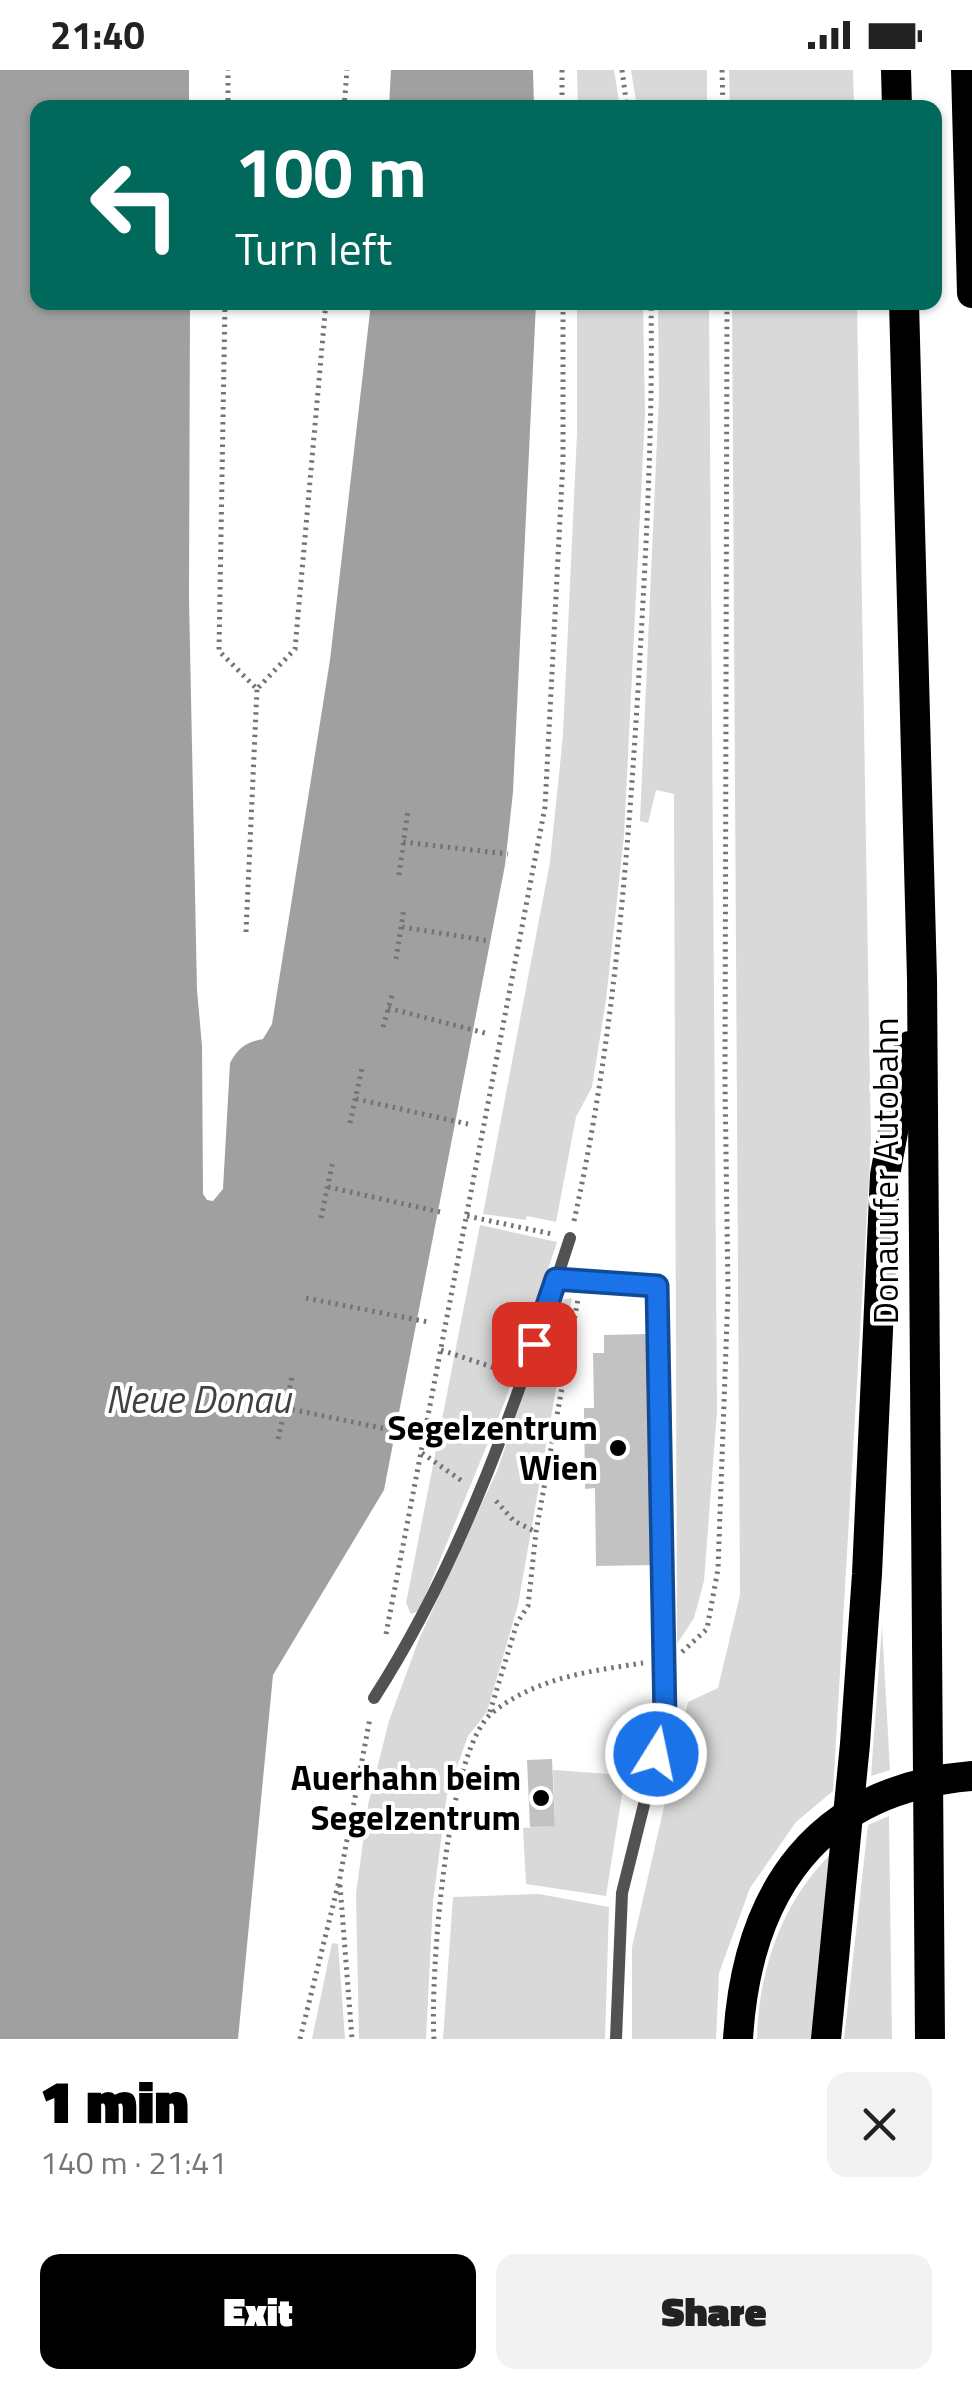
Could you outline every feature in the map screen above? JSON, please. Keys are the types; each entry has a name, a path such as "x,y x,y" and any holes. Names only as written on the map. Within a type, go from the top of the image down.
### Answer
{"highway":[{"path":"896,70 898,100"},
{"path":"966,70 972,293"},
{"name":"Donauufer Autobahn","path":"904,310 922,980 930,2039"},
{"path":"826,2039 866,1593 885,1175 922,980"},
{"path":"738,2039 744,1980 754,1943 784,1879 805,1851 852,1810 879,1796 928,1782 972,1776"}],"lane":[{"path":"374,1698 410,1643 492,1462 570,1238"},
{"path":"556,1279 657,1286 665,1720 622,1892 616,2039"}],"path":[{"path":"228,70 228,100"},
{"path":"345,100 347,70"},
{"path":"562,70 562,100"},
{"path":"622,70 627,100"},
{"path":"722,70 723,100"},
{"path":"225,310 220,651 257,689"},
{"path":"246,932 257,689 295,649 325,310"},
{"path":"385,1642 544,806 563,461 562,310"},
{"path":"466,1216 570,1238 590,1149 615,984 628,840 647,533 651,310"},
{"path":"489,1715 532,1688 583,1672 665,1660 689,1648 707,1629 718,1569 728,1292 727,310"},
{"path":"399,875 408,810"},
{"path":"404,842 508,854"},
{"path":"396,959 404,908"},
{"path":"402,927 490,942"},
{"path":"383,1027 393,992"},
{"path":"388,1008 485,1033"},
{"path":"350,1124 362,1068"},
{"path":"356,1099 468,1124"},
{"path":"321,1218 333,1161"},
{"path":"328,1186 440,1212"},
{"path":"434,2039 440,1909 456,1796 470,1748 489,1715 516,1624 528,1606 536,1532 581,1281"},
{"path":"306,1298 428,1322"},
{"path":"441,1350 522,1377"},
{"path":"278,1439 292,1377"},
{"path":"285,1408 406,1432"},
{"path":"300,2039 340,1877 374,1698"},
{"path":"340,1877 352,2039"}],"shaded area":[{"path":"577,70 614,70 619,100 578,100"},
{"path":"631,70 707,70 707,100 636,100"},
{"path":"729,70 853,70 854,100 730,100"},
{"path":"577,310 643,310 645,414 624,836 592,1087 576,1117 556,1222 483,1214 550,862 563,735 577,433"},
{"path":"658,310 709,310 717,1411 704,1581 694,1618 677,1644 674,794 656,790 648,823 640,821 659,395"},
{"path":"732,310 857,310 871,1145 833,1791 796,1822 750,1888 719,1973 716,2039 632,2039 632,1947 688,1702 718,1688 740,1595"},
{"path":"480,1225 557,1242 505,1401 419,1611 411,1614 406,1603"},
{"path":"572,1298 518,1605 487,1712 468,1736 447,1795 433,1901 426,2039 359,2039 356,1894 368,1805 389,1721 419,1639 497,1471 540,1346 560,1300"},
{"path":"882,1626 890,1770 871,1776"},
{"path":"553,1770 625,1775 606,1896 526,1884 523,1828 555,1825"},
{"path":"889,1816 892,2039 844,2039 868,1825"},
{"path":"831,1854 812,2039 757,2039 762,1988 776,1939 799,1893"},
{"path":"539,1894 609,1907 605,2039 443,2039 453,1897"},
{"path":"332,1943 338,1944 345,2039 312,2039"}],"water":[{"name":"Neue Donau","path":"0,70 189,70 189,100 30,100 30,310 190,310 189,599 203,1194 207,1200 213,1201 223,1189 230,1063 243,1046 263,1039 272,1024 330,660 370,310 536,310 513,792 505,865 384,1490 273,1675 238,2039 0,2039"},
{"path":"391,70 533,70 534,100 389,100"}],"building":[{"name":"Segelzentrum Wien","path":"649,1334 653,1565 596,1566 595,1488 585,1489 584,1408 594,1408 593,1353 604,1353 604,1335"},
{"name":"Auerhahn beim Segelzentrum","path":"552,1759 555,1826 530,1827 527,1760"}],"place":[{"name":"Segelzentrum Wien","path":"618,1448"},
{"name":"Auerhahn beim Segelzentrum","path":"541,1798"}],"route":[{"path":"534,1344 556,1279 657,1286 665,1720 656,1754"}]}
